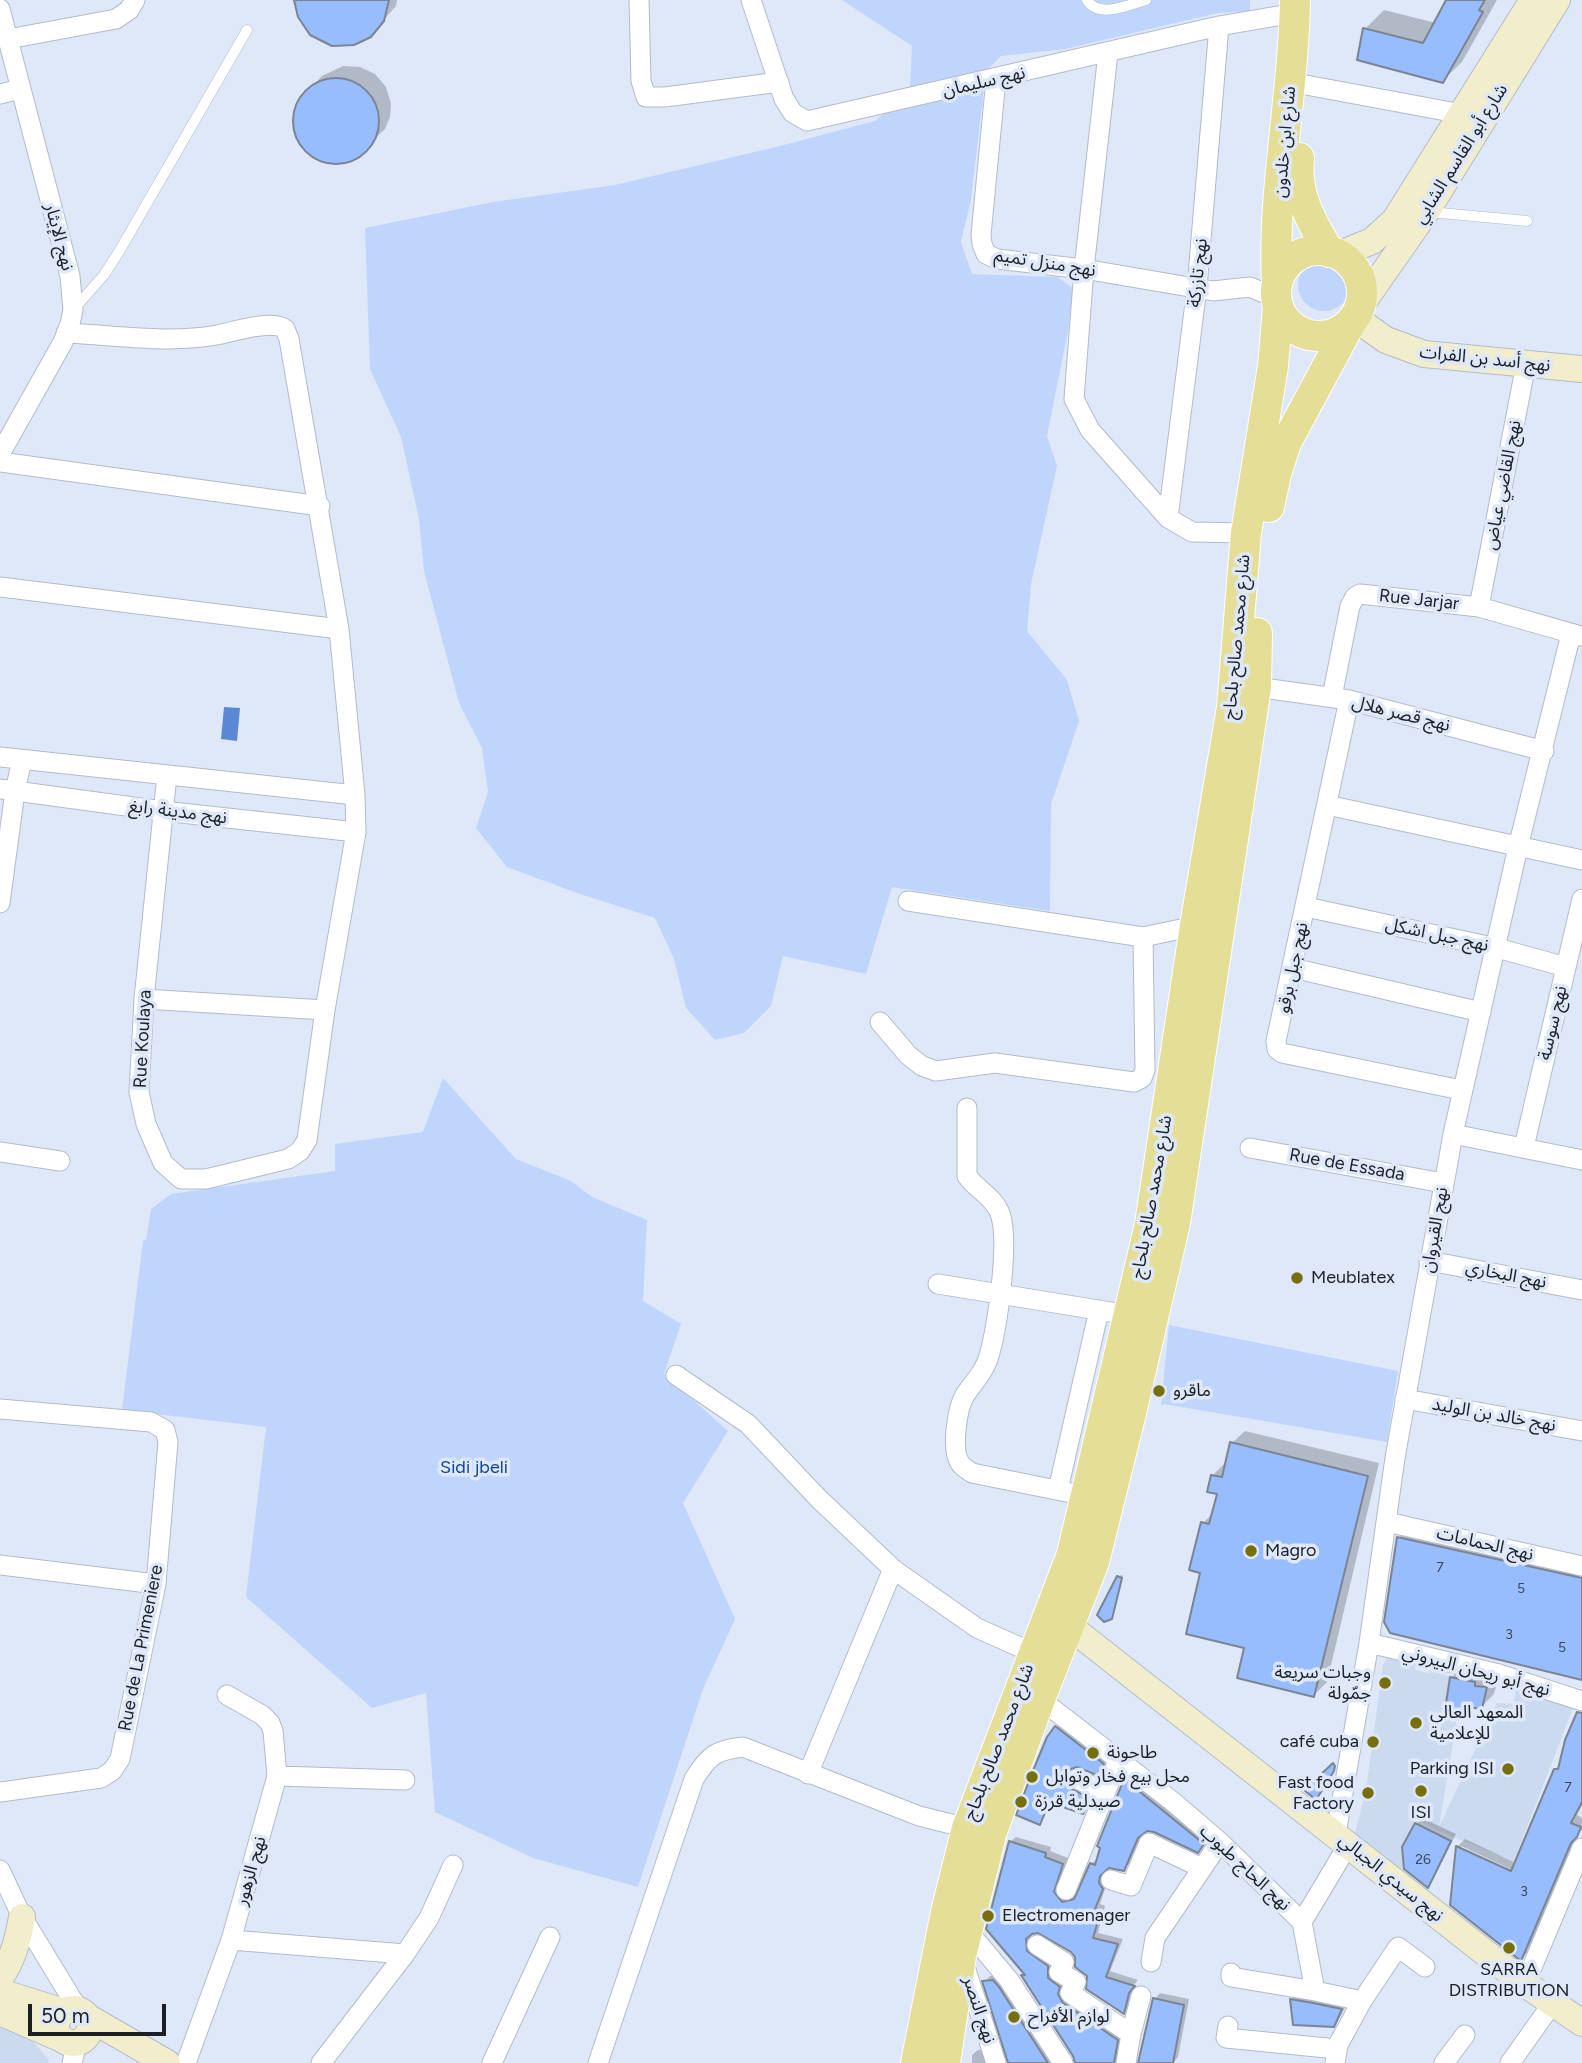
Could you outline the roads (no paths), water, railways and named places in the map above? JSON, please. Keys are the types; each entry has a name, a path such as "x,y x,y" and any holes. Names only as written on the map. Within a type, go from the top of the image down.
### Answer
{"main road":[{"name":"شارع ابن خلدون","path":"1298,3 1307,85 1298,168 1299,183 1308,215 1334,253"},
{"name":"شارع ابن خلدون","path":"1277,297 1278,221 1298,3"},
{"path":"1316,250 1334,253 1350,263 1359,276 1362,290 1356,315 1338,332 1324,337 1296,330 1285,320 1277,297 1282,271 1302,253 1316,250"},
{"name":"شارع محمد صالح بلحاج","path":"945,2063 965,1944 992,1831 1094,1562 1134,1331 1195,926 1232,707 1246,533 1273,366 1277,297"},
{"name":"شارع محمد صالح بلحاج","path":"916,2063 946,1912 967,1828 1072,1554 1072,1493 1175,1223 1255,687 1264,529 1286,443 1356,315"}],"street":[{"path":"8,39 116,19 129,10 135,0"},
{"path":"639,0 641,81 646,97 666,97 779,82"},
{"name":"نهج سليمان","path":"751,0 788,107 797,117 807,121 1108,53 1219,26 1298,3"},
{"name":"شارع أبو القاسم الشابي","path":"1334,253 1372,241 1395,220 1533,0"},
{"name":"شارع أبو القاسم الشابي","path":"1356,315 1426,212 1557,0"},
{"name":"نهج الإيثار","path":"0,9 70,276 73,310 66,332 0,454"},
{"name":"نهج تازركة","path":"1168,518 1197,287 1219,26"},
{"path":"1108,53 1084,269 1074,390 1077,408 1090,430 1168,518 1192,532 1246,533"},
{"name":"نهج منزل تميم","path":"996,79 981,235 986,254 997,259 1084,269 1219,292 1244,286 1277,297"},
{"path":"1307,85 1462,114"},
{"path":"0,94 20,89"},
{"name":"نهج أسد بن الفرات","path":"1356,315 1374,333 1410,351 1451,358 1582,369"},
{"name":"Rue Koulaya","path":"66,332 176,338 213,335 274,324 283,327 289,339 320,506 339,629 356,832 325,1010 307,1140 300,1151 288,1158 188,1181 176,1175 163,1163 141,1108 139,1092 144,999 167,775"},
{"name":"نهج القاضي عياض","path":"1479,607 1526,364"},
{"path":"0,462 320,506"},
{"path":"0,587 339,629"},
{"name":"Rue Jarjar","path":"1340,699 1350,606 1360,594 1479,607 1576,635"},
{"name":"نهج القيروان","path":"1342,1839 1405,1399 1452,1134 1497,948 1518,847 1576,635"},
{"name":"نهج قصر هلال","path":"1255,687 1340,699 1544,751"},
{"name":"نهج جبل برقو","path":"1340,699 1327,805 1276,1041 1277,1049 1282,1053 1461,1090"},
{"name":"نهج مدينة رابغ","path":"0,757 355,795"},
{"path":"0,903 8,790 22,760"},
{"name":"نهج مدينة رابغ","path":"8,790 163,811 356,832"},
{"path":"1327,805 1582,860"},
{"name":"نهج سوسة","path":"1524,1147 1566,967 1580,920 1582,899"},
{"path":"908,901 1143,937 1195,926"},
{"name":"نهج جبل اشكل","path":"1306,907 1497,948 1566,967"},
{"path":"880,1023 908,1055 922,1066 936,1071 995,1063 1134,1082 1142,1078 1145,1070 1143,937"},
{"path":"1293,968 1481,1012"},
{"path":"144,999 325,1010"},
{"path":"967,1108 967,1176 995,1205 1003,1227 1000,1294 988,1358 982,1373 964,1396 958,1410 956,1452 960,1463 972,1473 1072,1493 1099,1310"},
{"path":"1452,1134 1582,1160"},
{"name":"Rue de Essada","path":"1250,1148 1443,1183"},
{"path":"0,1152 60,1161"},
{"name":"نهج البخاري","path":"1429,1261 1582,1290"},
{"path":"938,1284 1099,1310 1134,1331"},
{"path":"676,1375 748,1424 819,1499 893,1569 976,1628 1033,1653"},
{"name":"نهج خالد بن الوليد","path":"1405,1399 1582,1431"},
{"name":"Rue de La Primeniere","path":"0,1409 146,1421 161,1426 168,1442 156,1584 120,1759 112,1771 101,1778 0,1792"},
{"name":"نهج الحمامات","path":"1387,1522 1582,1566"},
{"path":"0,1566 156,1584"},
{"path":"808,1774 893,1569"},
{"name":"نهج سيدي الجبالي","path":"1069,1626 1525,1984 1582,2023"},
{"name":"نهج أبو ريحان البيروني","path":"1369,1643 1499,1674 1582,1701"},
{"name":"نهج الزهور","path":"186,2063 231,1940 277,1776 270,1723 262,1715 226,1695"},
{"name":"نهج الحاج طبوب","path":"1040,1699 1172,1801 1220,1842 1302,1922 1315,1991"},
{"path":"598,2063 694,1779 704,1763 720,1749 743,1747 919,1816 967,1828"},
{"path":"1066,1890 1118,1761"},
{"path":"277,1776 405,1780"},
{"path":"1077,1779 1104,1792"},
{"path":"1302,1922 1342,1839"},
{"path":"1151,1962 1155,1938 1220,1842"},
{"path":"1111,1880 1131,1886 1150,1843 1202,1868"},
{"path":"1525,1984 1582,1847"},
{"path":"321,2063 405,1954 429,1918 453,1865"},
{"path":"0,1870 75,2032"},
{"path":"0,1978 17,1947 22,1917"},
{"path":"492,2063 551,1937"},
{"path":"231,1940 405,1954"},
{"path":"965,1944 1009,1980 1063,2063"},
{"name":"نهج النصر","path":"965,1944 996,2063"},
{"path":"1037,1945 1064,1962 1059,1972 1076,1982 1070,1993 1131,2034"},
{"path":"1228,2026 1226,2038 1336,2056 1362,2001 1398,1947 1425,1967"},
{"path":"1231,1973 1231,1977 1362,2001"},
{"path":"0,1992 75,2032 153,2063"},
{"path":"1126,2063 1141,1996"},
{"path":"1510,2063 1552,2004"},
{"path":"0,2012 75,2032 167,2063"},
{"path":"1444,2063 1465,2035"}],"lane":[{"path":"1087,0 1092,7 1103,11 1146,0"},
{"path":"73,310 104,275 120,250 247,30"},
{"path":"1426,212 1527,221"}],"water":[{"path":"224,707 240,708 237,741 221,739"}],"place":[{"name":"Meublatex","path":"1297,1278"},
{"name":"ماقرو","path":"1159,1391"},
{"name":"Magro","path":"1251,1551"},
{"name":"وجبات سريعة جمّولة","path":"1385,1683"},
{"name":"المعهد العالي للإعلامية","path":"1416,1723"},
{"name":"café cuba","path":"1373,1742"},
{"name":"طاحونة","path":"1093,1753"},
{"name":"Parking ISI","path":"1508,1769"},
{"name":"محل بيع فخار وتوابل","path":"1032,1777"},
{"name":"ISI","path":"1421,1791"},
{"name":"Fast food Factory","path":"1368,1793"},
{"name":"صيدلية قرزة","path":"1021,1802"},
{"name":"Electromenager","path":"988,1916"},
{"name":"SARRA DISTRIBUTION","path":"1509,1948"},
{"name":"لوازم الأفراح","path":"1014,2017"}],"park label":[{"name":"Sidi jbeli","path":"474,1468"}]}
